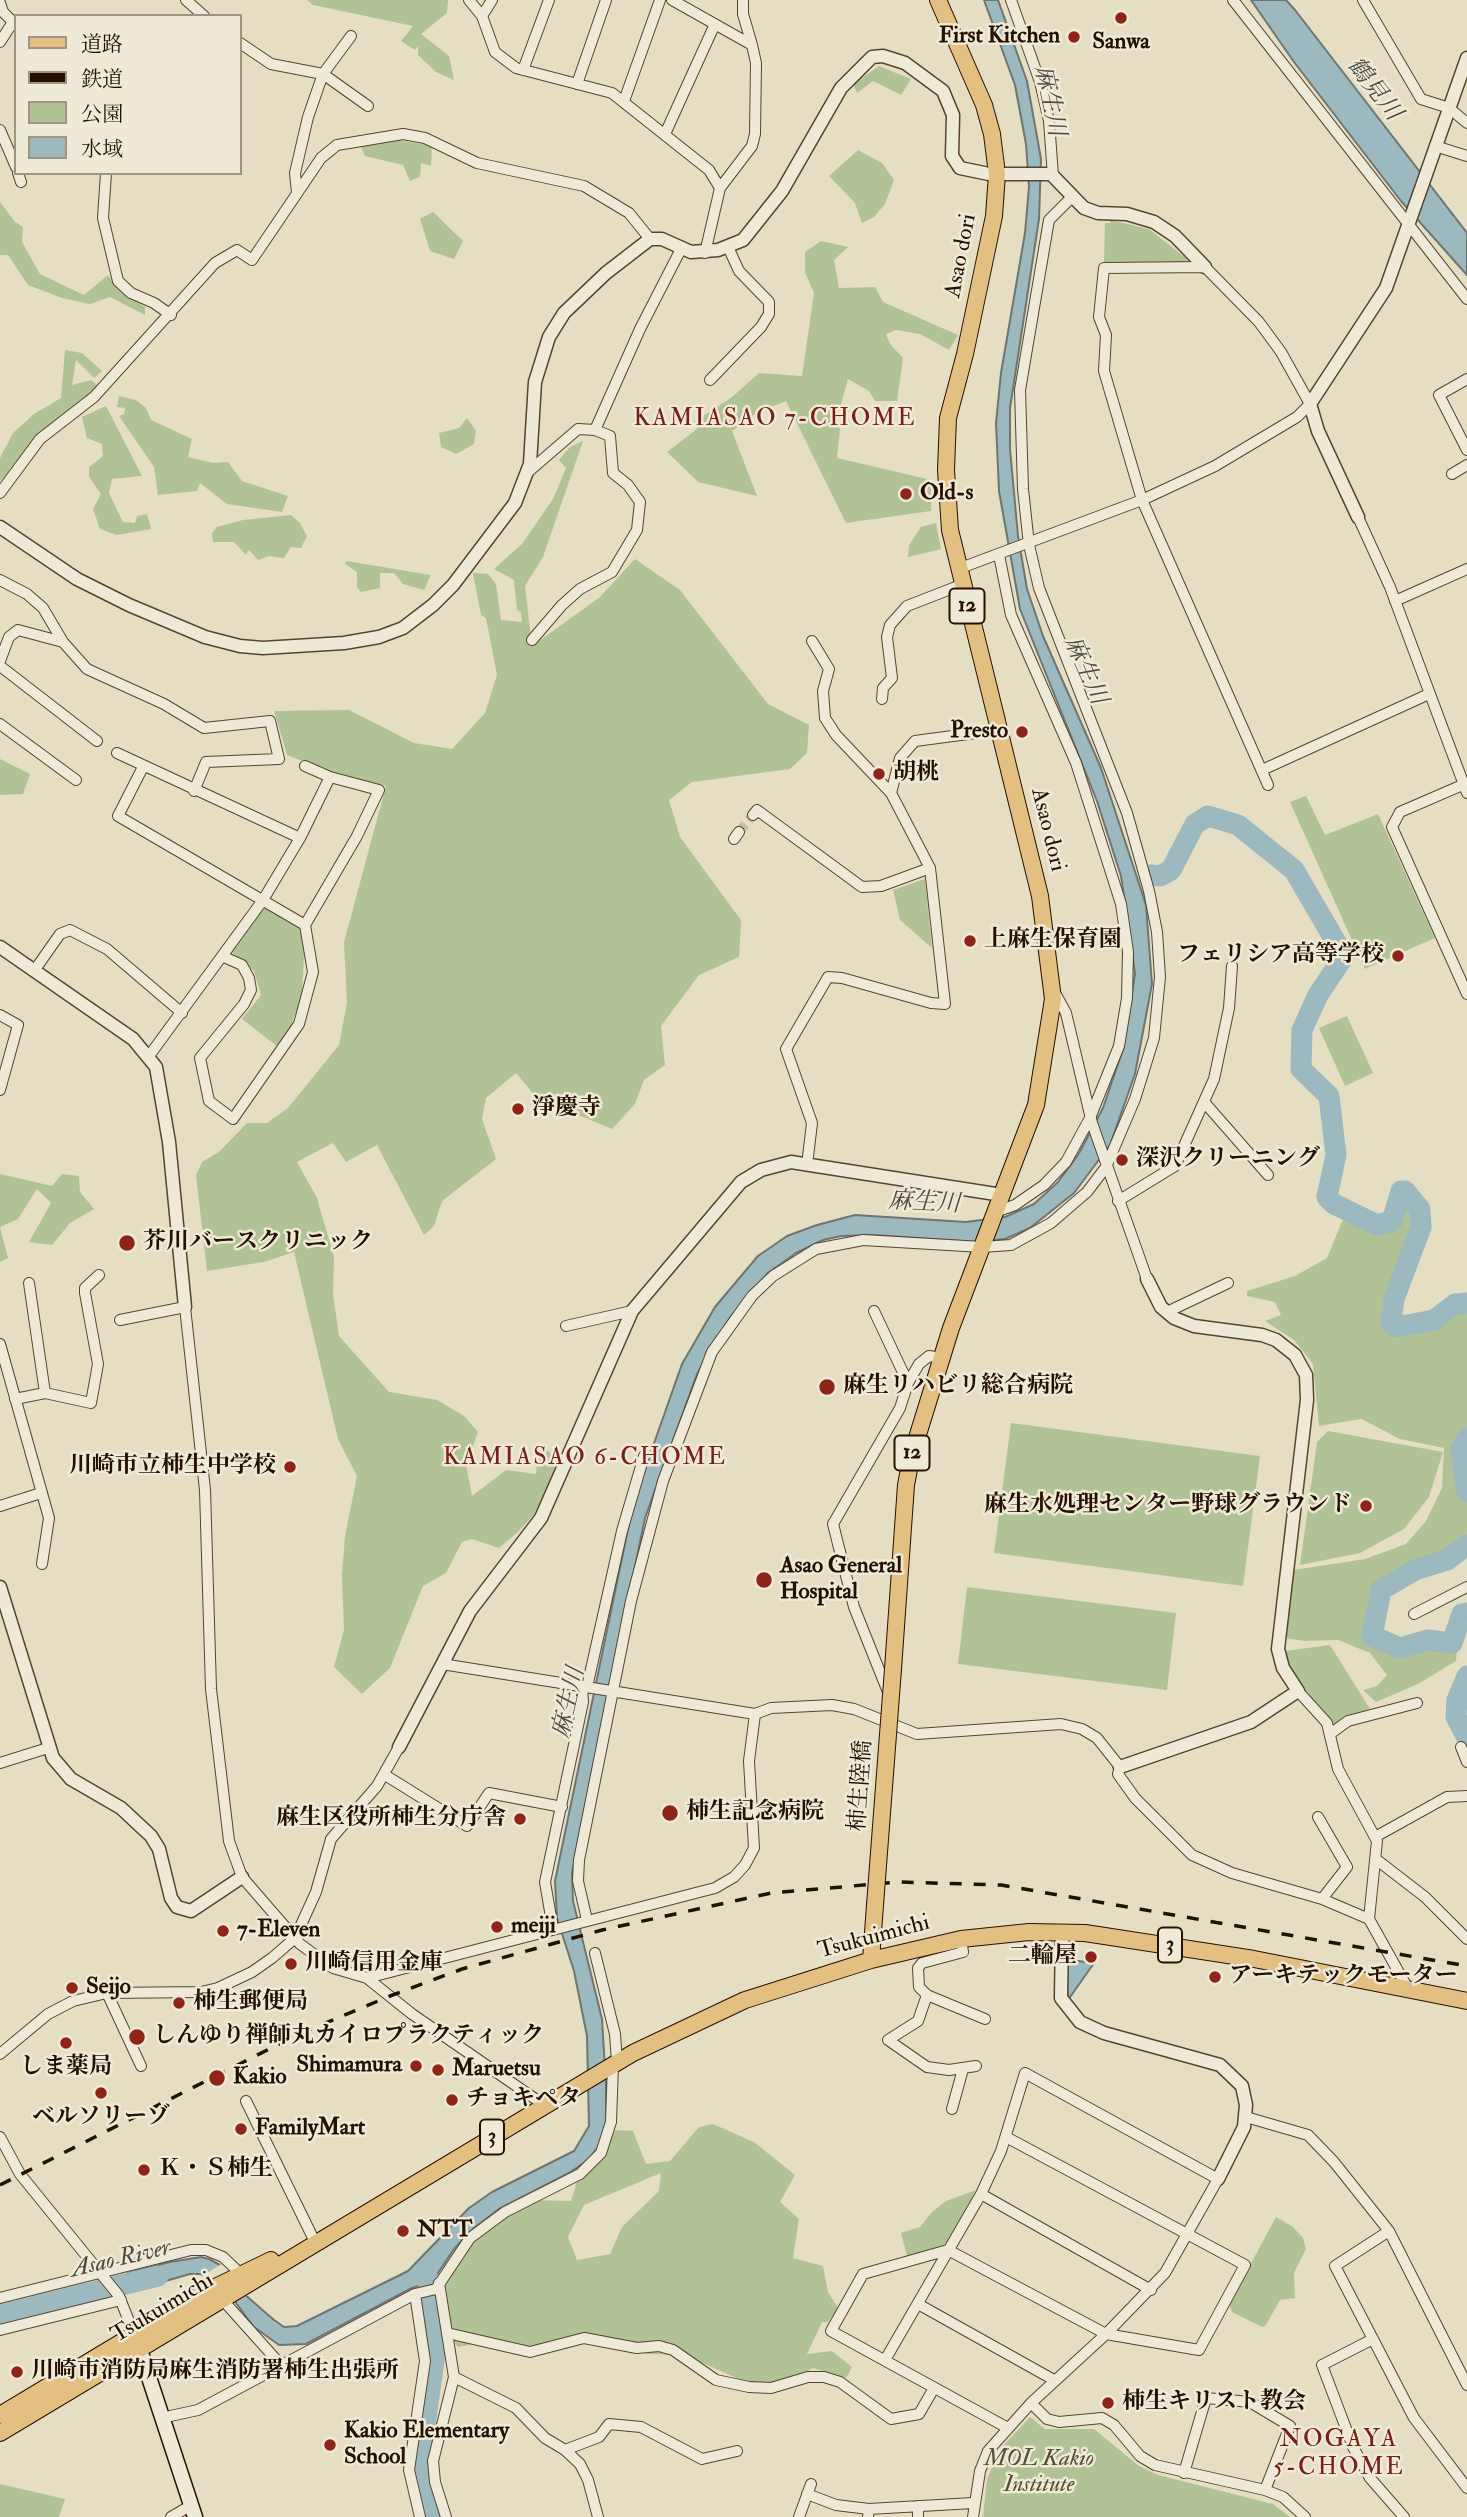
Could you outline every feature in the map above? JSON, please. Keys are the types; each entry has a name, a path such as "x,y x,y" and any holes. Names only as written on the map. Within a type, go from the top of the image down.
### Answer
{"main road":[{"name":"Asao dori","path":"893,1669 906,1485 919,1423 1036,1105 1053,989 1040,896 950,530 946,435 994,216 997,174 992,134 984,105 940,1"},
{"name":"柿生陸橋","path":"871,1960 893,1669"},
{"name":"Tsukuimichi","path":"2,2410 137,2341 219,2293 350,2224 582,2082 687,2025 745,2000 871,1960 961,1939 1062,1932 1120,1937 1407,1987 1467,2001"},
{"name":"Tsukuimichi","path":"0,2433 137,2341"},
{"path":"137,2341 192,2511"}],"street":[{"path":"186,0 202,14"},
{"path":"469,0 482,16 495,52 523,70 612,93 709,170 720,188"},
{"path":"482,16 492,0"},
{"path":"523,70 549,0"},
{"path":"577,84 606,0"},
{"path":"624,101 660,0"},
{"path":"672,0 752,45"},
{"path":"705,253 720,188 752,146 755,134 756,63 743,14 743,0"},
{"path":"1011,0 1040,82 1049,121 1052,175 1072,197 1091,212 1127,214 1153,222 1175,236 1259,322 1281,352 1310,404 1318,430 1395,601 1466,787 1400,812 1392,827 1467,994"},
{"path":"1233,0 1467,299"},
{"path":"1363,0 1421,99 1449,108 1467,123"},
{"path":"0,4 3,12 13,22 0,42"},
{"path":"665,134 715,24"},
{"path":"297,193 295,173 308,117 323,74 351,36"},
{"path":"242,44 271,64 323,74 368,106"},
{"path":"0,527 78,579 205,637 240,646 263,648 344,643 379,637 403,628 433,606 515,503 527,474 532,447 535,382 549,337 579,297 650,239 662,239 681,249 705,253 743,240 782,191 841,88 872,57 883,56 905,63 943,91 953,115 951,145 955,163 970,172 1052,175"},
{"path":"882,699 883,688 892,677 887,637 890,625 907,606 1001,555 1142,499 1233,457 1297,417 1310,404 1375,309 1410,223 1449,108 1462,83 1467,58"},
{"path":"0,130 14,162"},
{"path":"0,494 40,439 94,397 171,316 215,263 237,250 252,260 329,149 345,142 403,134 425,138 477,163 584,186 629,213 650,239"},
{"path":"1435,146 1467,156"},
{"path":"106,175 103,218 118,281 131,293 154,303 171,316"},
{"path":"586,1920 578,1881 579,1860 631,1601 663,1481 712,1352 752,1296 798,1258 840,1243 895,1240 982,1247 1011,1245 1051,1223 1087,1192 1105,1162 1135,1099 1154,1038 1160,977 1157,932 1127,813 1049,617 1027,546 1020,443 1020,390 1049,220 1072,197"},
{"path":"710,380 761,327 769,314 769,302 739,271 728,247"},
{"path":"595,430 640,329 681,249"},
{"path":"1205,267 1104,268 1100,317 1106,335 1104,371 1142,499 1268,785"},
{"path":"1467,379 1439,395 1467,450"},
{"path":"527,474 578,429 595,430 610,436 613,473 628,485 640,502 637,530 612,572 580,589 562,605 532,640"},
{"path":"1452,474 1467,465"},
{"path":"995,1212 1016,1205 1044,1185 1066,1162 1091,1121 1119,1046 1126,998 1128,952 1121,904 1076,763 1011,615 1001,555"},
{"path":"1395,601 1467,569"},
{"path":"0,580 27,594 43,608 63,642 87,669 164,704 204,728 270,721 279,759 205,762 194,791"},
{"path":"0,661 9,637 18,630 63,642"},
{"path":"807,1165 812,1124 786,1049 828,977 842,978 931,1003 945,1004 930,868 891,793 836,735 825,718 823,691 829,669 812,641"},
{"path":"0,666 97,741"},
{"path":"1262,770 1429,694"},
{"path":"0,724 76,780"},
{"path":"891,793 900,758 915,741 999,730"},
{"path":"117,753 300,838"},
{"path":"143,766 118,816 305,925"},
{"path":"224,957 242,965 249,978 251,990 244,1004 200,1058 209,1101 233,1119 299,1024 313,972 305,925 358,836 379,790 330,777 305,766"},
{"path":"149,1056 224,957 263,900 300,838 330,777"},
{"path":"753,815 757,810 862,887 881,886 930,868"},
{"path":"34,971 60,934 70,930 107,948 182,1013"},
{"path":"0,947 133,1039 149,1056 160,1083 169,1142 205,1490 211,1689 227,1829 242,1877 295,1938 334,1968 367,1978 412,2014 544,2105"},
{"path":"1118,1201 1175,1166 1214,1079 1229,1009 1232,966"},
{"path":"1053,989 1066,1013 1091,1121 1118,1201 1147,1279 1167,1312 1194,1326 1262,1335 1276,1340 1295,1355 1306,1375 1307,1400 1278,1649 1283,1668 1297,1691 1327,1723 1338,1769 1375,1837 1377,1860 1369,1919 1407,1987"},
{"path":"0,1015 18,1025 0,1090"},
{"path":"1205,1103 1268,1175"},
{"path":"0,2054 60,2007 107,1993 201,1992 218,1988 252,1972 295,1938 316,1892 331,1839 385,1775 470,1611 541,1518 632,1311 741,1182 774,1165 790,1162 1002,1195"},
{"path":"15,1399 45,1392 91,1403 98,1364 85,1288 99,1275"},
{"path":"29,1283 45,1392"},
{"path":"1167,1312 1228,1283"},
{"path":"120,1320 185,1307"},
{"path":"566,1326 632,1311"},
{"path":"874,1311 908,1382"},
{"path":"0,1344 50,1518 42,1564"},
{"path":"903,1729 854,1607 833,1524 900,1408 908,1382 919,1364 929,1356 941,1358"},
{"path":"556,1928 545,1882 622,1531 644,1456"},
{"path":"0,1506 41,1493"},
{"path":"0,1587 48,1748 71,1779 121,1808 151,1836 164,1865 171,1898 180,1910 191,1912 242,1877"},
{"path":"1414,1614 1467,1587"},
{"path":"442,1664 755,1714 771,1708 832,1706 854,1709 917,1734 978,1732 1061,1724 1082,1729 1097,1738 1120,1767"},
{"path":"1120,1767 1251,1722 1297,1691"},
{"path":"1330,1734 1348,1721 1417,1703"},
{"path":"367,1978 715,1888 734,1877 745,1865 754,1848 749,1761 755,1714"},
{"path":"1461,1747 1467,1762"},
{"path":"0,1763 48,1748"},
{"path":"1120,1767 1118,1774 1135,1798 1192,1856 1232,1873 1322,1899 1369,1919"},
{"path":"385,1775 467,1826 489,1793 562,1807"},
{"path":"1375,1837 1447,1797 1467,1796"},
{"path":"1318,1817 1347,1867 1322,1899"},
{"path":"1377,1860 1426,1898 1467,1939"},
{"path":"974,2517 980,2471 988,2451 1006,2427 1106,2334 1165,2273 1238,2141 1246,2117 1241,2086 1220,2065 1104,2033 1072,2015 1061,1998 1059,1987 1062,1932"},
{"path":"961,1939 963,1952 922,1963 918,1968 919,1987 927,1995 985,2019"},
{"path":"161,2418 198,2410 417,2294 437,2286 470,2238 505,2212 580,2174 601,2153 611,2122 615,2034 595,1953"},
{"path":"107,1993 141,2066"},
{"path":"927,1995 918,2021 888,2040 927,2067 962,2069 976,2066"},
{"path":"952,2109 962,2069"},
{"path":"885,2360 981,2194 1006,2137 1025,2073 1218,2179"},
{"path":"246,2101 316,2242"},
{"path":"1246,2117 1308,2135 1328,2155 1389,2231 1467,2385"},
{"path":"0,2137 20,2174 104,2274 120,2298 137,2341"},
{"path":"1006,2137 1245,2265 1199,2350 1106,2334 948,2250 863,2274 831,2331 1006,2427"},
{"path":"981,2194 1151,2290"},
{"path":"1389,2231 1335,2266 1413,2418 1467,2488"},
{"path":"0,2298 191,2250 206,2250 223,2257 245,2279"},
{"path":"437,2286 454,2377 433,2461 446,2517"},
{"path":"219,2293 281,2365"},
{"path":"417,2294 425,2361 409,2470 419,2517"},
{"path":"0,2330 120,2298"},
{"path":"918,2304 1054,2380"},
{"path":"447,2333 530,2352 583,2338 637,2347 659,2346 673,2350 716,2380 749,2387 771,2388 808,2377 824,2377 840,2382 891,2419 919,2414 934,2388"},
{"path":"1373,2339 1322,2365 1353,2447 1370,2478 1404,2517"},
{"path":"454,2377 516,2408 545,2438 565,2450 580,2464 588,2480 597,2517"},
{"path":"1184,2473 1206,2398 1250,2402 1290,2426 1265,2490"},
{"path":"1031,2403 1047,2419 1059,2422 1102,2418 1114,2424 1140,2456 1155,2466 1265,2490 1283,2497 1305,2517"},
{"path":"565,2450 599,2437 609,2424 641,2427 702,2459 737,2451"},
{"path":"799,2517 809,2489 836,2505 868,2513 918,2512 974,2503"},
{"path":"171,2517 192,2511"}],"green space":[{"path":"307,0 448,0 447,13 421,34 449,56 454,80 436,72 418,55 418,46 415,50 401,41 413,26 313,5"},
{"path":"879,66 911,79 901,95 873,81 857,93 853,84"},
{"path":"373,139 393,139 432,146 431,166 421,163 420,177 410,181 403,165 365,156 361,147"},
{"path":"858,150 882,163 894,180 885,204 874,217 862,223 855,203 829,176"},
{"path":"0,202 15,222 23,227 22,242 40,274 84,295 108,275 121,292 145,307 145,315 110,297 90,304 62,298 28,285 8,255 0,255"},
{"path":"433,212 463,241 454,259 430,251 420,219"},
{"path":"1110,220 1149,229 1187,259 1185,264 1104,263 1105,223 1110,223"},
{"path":"821,241 848,247 834,260 839,288 875,287 883,302 958,335 949,350 920,334 896,330 886,334 890,344 903,358 897,401 875,401 869,391 848,379 840,408 831,413 840,429 837,458 931,480 931,511 846,523 786,401 758,412 732,431 757,496 698,482 667,452 697,429 694,422 731,398 759,373 802,376 814,293 805,272 805,252"},
{"path":"65,350 82,353 102,371 94,378 76,360 72,385 91,380 98,386 0,481 0,458 13,433 34,414 61,398"},
{"path":"119,396 136,400 146,408 151,420 192,439 188,457 213,463 228,462 242,481 288,496 282,512 227,504 200,483 197,491 158,495 154,467 119,416 124,414 125,408 117,407"},
{"path":"106,406 142,476 112,479 109,493 123,522 135,523 137,516 147,514 151,529 117,535 100,529 93,509 101,494 89,477 89,467 103,456 102,444 87,438 82,417"},
{"path":"467,418 476,431 474,444 456,454 441,447 439,433 459,428"},
{"path":"583,441 543,557 525,586 532,646 600,597 635,559 680,590 768,704 809,725 807,753 790,769 692,782 669,800 680,837 741,920 739,957 699,975 661,1026 665,1065 644,1080 635,1104 612,1129 536,1097 516,1073 486,1098 482,1119 496,1159 442,1201 434,1226 424,1235 377,1145 346,1162 333,1143 297,1162 317,1198 334,1257 333,1294 339,1336 389,1392 437,1400 464,1416 478,1432 466,1465 472,1496 506,1470 536,1474 538,1450 544,1448 557,1458 552,1479 534,1514 518,1532 499,1548 472,1539 462,1542 446,1573 423,1586 390,1668 362,1694 334,1667 344,1630 342,1575 345,1536 357,1476 338,1439 294,1252 264,1262 207,1271 196,1175 202,1162 219,1152 247,1123 267,1123 288,1108 339,1045 347,1003 344,942 386,786 333,773 287,755 274,711 349,710 414,743 452,749 485,713 497,675 486,618 481,615 473,573 488,574 496,584 501,620 522,622 521,612 517,610 514,580 494,569 522,544 553,499 566,468 559,460 570,447"},
{"path":"291,515 300,523 307,536 301,548 291,547 284,558 269,556 258,560 249,550 246,555 234,542 213,542 212,533 217,527 243,520"},
{"path":"936,523 941,549 908,557 909,545 921,527"},
{"path":"346,561 431,575 424,590 403,584 394,573 380,573 380,588 361,592 357,587 357,572 345,564"},
{"path":"0,759 30,774 23,794 0,795"},
{"path":"1306,796 1325,835 1378,814 1435,938 1365,969 1290,802"},
{"path":"925,879 932,948 900,920 893,890"},
{"path":"267,907 301,928 304,954 302,995 291,1026 278,1047 242,1019 261,995 254,971 231,952 263,908"},
{"path":"1347,1016 1373,1073 1345,1086 1319,1028"},
{"path":"0,1174 52,1186 62,1174 79,1176 80,1192 94,1209 70,1223 52,1245 29,1242 51,1203 37,1189 18,1219 0,1227"},
{"path":"1402,1198 1411,1204 1418,1217 1411,1241 1402,1247 1406,1255 1406,1272 1386,1309 1383,1321 1389,1333 1422,1332 1467,1310 1467,1433 1459,1438 1467,1494 1467,1537 1446,1555 1411,1568 1379,1591 1372,1631 1366,1638 1395,1652 1457,1650 1456,1661 1418,1684 1376,1702 1363,1690 1377,1686 1387,1675 1370,1653 1338,1640 1305,1641 1285,1638 1294,1570 1365,1559 1406,1544 1426,1521 1442,1488 1444,1448 1400,1439 1361,1419 1319,1426 1313,1364 1294,1340 1265,1321 1281,1315 1275,1302 1247,1296 1247,1291 1295,1276 1327,1258 1343,1219 1371,1231 1388,1230 1399,1219"},
{"path":"0,1227 8,1258 0,1262"},
{"path":"1011,1423 1260,1456 1243,1586 994,1553"},
{"name":"麻生水処理センター野球グラウンド","path":"1328,1431 1443,1452 1429,1497 1404,1529 1360,1553 1300,1565 1317,1442"},
{"path":"967,1587 1176,1613 1167,1690 958,1664"},
{"path":"1330,1645 1370,1709 1346,1716 1334,1727 1291,1672 1285,1651"},
{"path":"713,2124 754,2142 795,2175 780,2202 799,2219 793,2258 823,2266 828,2292 838,2308 828,2322 822,2322 807,2354 832,2351 852,2367 846,2378 813,2368 784,2385 750,2384 685,2355 647,2354 583,2335 519,2353 487,2341 458,2347 439,2320 433,2290 473,2230 527,2200 571,2201 577,2181 602,2155 614,2130 633,2131 646,2164 670,2161 699,2127","holes":["661,2173 659,2191 622,2227 610,2254 577,2260 568,2237 584,2205"]},
{"path":"976,2190 948,2241 942,2246 907,2256 901,2233 920,2227 932,2212 946,2201"},
{"path":"1276,2217 1293,2227 1303,2238 1306,2249 1294,2273 1295,2298 1280,2300 1266,2325 1262,2327 1232,2312 1229,2304"},
{"name":"MOL Kakio Institute","path":"1030,2417 1045,2429 1094,2429 1139,2466 1158,2475 1273,2504 1290,2517 983,2517 987,2479 1000,2449"},
{"path":"0,2484 65,2499 59,2517 0,2517"}],"water":[{"path":"984,0 998,0 1027,81 1041,159 1039,219 1010,408 1010,449 1018,536 1027,589 1043,636 1101,768 1146,905 1152,984 1135,1074 1110,1145 1074,1193 1030,1228 1005,1239 976,1242 874,1235 841,1236 823,1240 796,1253 768,1273 729,1319 697,1374 645,1518 572,1873 573,1901 602,2019 606,2127 602,2142 588,2160 569,2173 499,2209 474,2228 454,2249 432,2282 412,2288 306,2344 279,2345 254,2327 233,2299 201,2274 190,2274 134,2290 128,2273 170,2262 201,2257 209,2259 220,2265 243,2293 274,2320 284,2327 297,2326 408,2271 469,2208 492,2192 574,2151 589,2126 587,2036 574,1971 557,1918 555,1881 634,1500 682,1364 715,1307 758,1256 787,1236 817,1225 855,1215 966,1222 1005,1217 1034,1204 1058,1182 1078,1155 1103,1108 1123,1049 1135,974 1121,876 1097,801 1020,609 999,491 996,423 1001,373 1025,233 1029,187 1026,144 1015,85"},
{"path":"1251,0 1286,0 1295,10 1467,233 1467,275 1401,201 1294,62"},
{"path":"1070,1960 1094,1963 1068,2000 1066,1963"}],"pier":[{"path":"223,2263 250,2294 232,2304 207,2278 199,2278"}],"waterway":[{"path":"1151,875 1160,876 1171,870 1195,824 1208,816 1238,825 1294,870 1344,956 1318,995 1302,1030 1301,1069 1329,1096 1336,1155 1327,1197 1334,1204 1377,1225 1392,1221 1401,1191 1405,1191 1420,1209 1421,1227 1394,1299 1391,1322 1396,1327 1434,1320 1455,1304 1467,1303"},
{"path":"1467,1438 1461,1450 1467,1492"},
{"path":"1467,1545 1447,1560 1415,1570 1381,1590 1372,1636 1400,1648 1427,1640 1452,1643 1462,1614 1467,1613"},
{"path":"1467,1676 1457,1700 1456,1717 1467,1738"},
{"path":"426,2271 434,2311 436,2346 421,2454 421,2475 433,2517"},
{"name":"Asao River","path":"0,2315 158,2276"}],"tunnel":[{"path":"739,832 753,815"}],"railway":[{"path":"0,2185 297,2035 390,1996 462,1969 602,1930 771,1893 899,1882 1001,1885 1467,1966"}],"place":[{"name":"Sanwa","path":"1121,18"},
{"name":"First Kitchen","path":"1074,37"},
{"name":"Old-s","path":"906,494"},
{"name":"Presto","path":"1022,732"},
{"name":"胡桃","path":"879,774"},
{"name":"上麻生保育園","path":"970,941"},
{"name":"フェリシア高等学校","path":"1398,956"},
{"name":"淨慶寺","path":"518,1109"},
{"name":"深沢クリーニング","path":"1122,1160"},
{"name":"芥川バースクリニック","path":"127,1243"},
{"name":"麻生リハビリ総合病院","path":"827,1387"},
{"name":"川崎市立柿生中学校","path":"290,1467"},
{"name":"麻生水処理センター野球グラウンド","path":"1366,1506"},
{"name":"Asao General Hospital","path":"764,1580"},
{"name":"柿生記念病院","path":"670,1813"},
{"name":"麻生区役所柿生分庁舎","path":"520,1819"},
{"name":"meiji","path":"497,1927"},
{"name":"7-Eleven","path":"223,1931"},
{"name":"二輪屋","path":"1091,1957"},
{"name":"川崎信用金庫","path":"291,1964"},
{"name":"アーキテックモーター","path":"1215,1977"},
{"name":"Seijo","path":"72,1988"},
{"name":"柿生郵便局","path":"179,2003"},
{"name":"しんゆり禅師丸カイロプラクティック","path":"137,2037"},
{"name":"しま薬局","path":"66,2043"},
{"name":"Shimamura","path":"416,2066"},
{"name":"Maruetsu","path":"438,2070"},
{"name":"Kakio","path":"217,2078"},
{"name":"ベルソリーゾ","path":"101,2093"},
{"name":"チョキペタ","path":"452,2100"},
{"name":"FamilyMart","path":"241,2129"},
{"name":"Ｋ・Ｓ柿生","path":"144,2170"},
{"name":"NTT","path":"403,2231"},
{"name":"川崎市消防局麻生消防署柿生出張所","path":"17,2372"},
{"name":"柿生キリスト教会","path":"1108,2403"},
{"name":"Kakio Elementary School","path":"330,2445"}],"district":[{"name":"KAMIASAO 7-CHOME","path":"775,420"},
{"name":"KAMIASAO 6-CHOME","path":"585,1459"},
{"name":"NOGAYA 5-CHOME","path":"1339,2455"}],"water label":[{"name":"鶴見川","path":"1373,90"},
{"name":"麻生川","path":"1048,101"},
{"name":"麻生川","path":"1084,671"},
{"name":"麻生川","path":"924,1204"},
{"name":"麻生川","path":"570,1703"}]}
